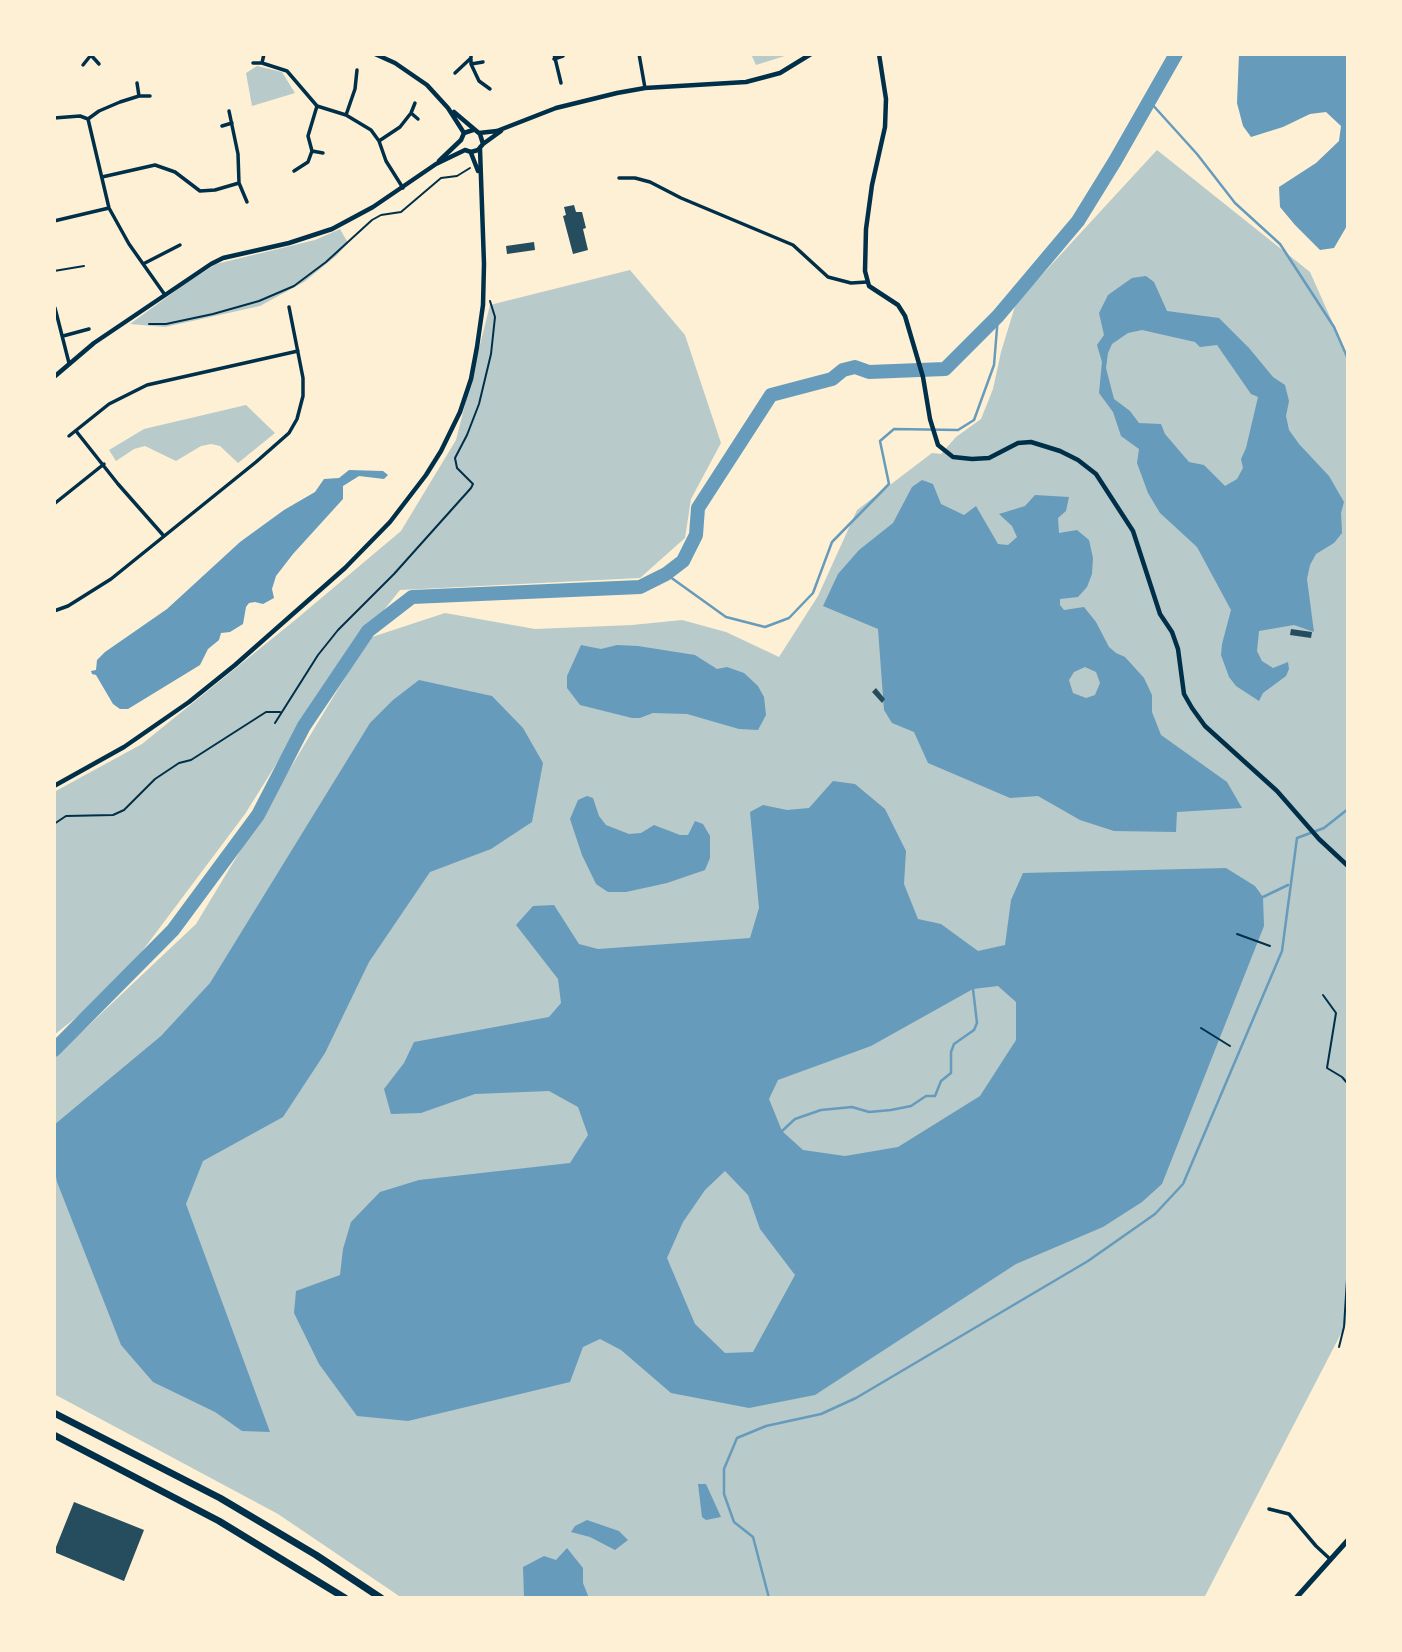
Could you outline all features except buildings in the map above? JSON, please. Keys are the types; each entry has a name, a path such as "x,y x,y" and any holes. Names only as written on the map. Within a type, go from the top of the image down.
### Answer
{"highway":[{"path":"54,1413 220,1498 381,1598"},
{"path":"54,1435 219,1521 345,1598"}],"main road":[{"path":"1296,1598 1348,1540"}],"street":[{"path":"262,63 264,54"},
{"path":"54,786 124,747 189,702 345,568 413,495 452,432 471,379 483,305 484,234 480,178 482,137 427,85 375,54"},
{"path":"639,54 645,88"},
{"path":"436,164 481,146 506,128 556,108 645,88 746,82 780,73 811,54"},
{"path":"879,54 886,99 885,127 866,229 864,271 867,282 874,290 898,305 905,316 923,377 936,441 953,457 972,459 989,458 1018,443 1031,442 1060,450 1096,474 1133,531 1160,614 1172,632 1178,649 1184,694 1192,708 1205,726 1277,791 1319,839 1348,866"},
{"path":"83,65 90,55 99,64"},
{"path":"471,56 471,64 479,81 491,89"},
{"path":"455,72 471,56"},
{"path":"561,83 554,57 563,56"},
{"path":"471,64 483,62"},
{"path":"253,63 287,71 317,106 346,116 370,130 379,141 386,161 403,188"},
{"path":"346,116 355,89 357,69"},
{"path":"137,83 139,96"},
{"path":"88,119 99,111 139,96 150,96"},
{"path":"379,141 400,127 415,103"},
{"path":"295,171 308,162 312,151 308,136 317,106"},
{"path":"448,107 464,133"},
{"path":"229,111 238,154 239,183 247,202"},
{"path":"411,113 418,119"},
{"path":"54,118 80,116 88,119"},
{"path":"88,119 109,208 129,244 165,295"},
{"path":"222,127 232,123"},
{"path":"464,133 506,128"},
{"path":"54,377 94,343 211,264 223,258 289,243 332,229 373,207 436,164 461,140 464,133"},
{"path":"461,140 480,178"},
{"path":"312,151 323,153"},
{"path":"102,177 155,166 174,173 200,191 239,183"},
{"path":"619,178 650,182 681,198 793,244 828,277 851,283 867,282"},
{"path":"54,221 109,208"},
{"path":"143,264 180,245"},
{"path":"54,611 68,607 111,579 289,433 297,419 303,396 303,378 289,307"},
{"path":"55,308 69,363"},
{"path":"63,336 89,329"},
{"path":"69,436 109,404 147,385 298,351"},
{"path":"76,431 163,535"},
{"path":"54,504 104,464"},
{"path":"1269,1509 1289,1514 1330,1559"}],"lane":[{"path":"54,271 84,266"}],"path":[{"path":"149,324 166,324 213,314 259,301 294,286 326,262 372,220 381,215 401,212 441,178 457,176 471,168"},
{"path":"275,723 338,630 381,588 471,488 472,482 457,468 455,458 479,404 491,354 495,317 487,292"},
{"path":"54,824 66,816 113,816 129,806 155,779 179,764 191,760 267,712 281,713"},
{"path":"1237,934 1270,946"},
{"path":"1323,995 1336,1013 1327,1068 1348,1084"},
{"path":"1201,1028 1230,1046"},
{"path":"1339,1347 1344,1327 1348,1264"}],"shaded area":[{"path":"751,54 791,54 756,65"},
{"path":"257,66 282,72 295,93 252,106 246,73"},
{"path":"1157,150 1310,272 1348,357 1348,1320 1204,1598 402,1598 278,1514 54,1394 54,1058 196,924 369,638 445,613 535,629 682,620 726,632 779,657 818,596 857,510 932,453 941,454 956,437 981,419 993,389 1016,303"},
{"path":"340,229 348,243 336,256 304,282 260,306 165,327 130,324 216,264 315,240"},
{"path":"630,270 685,335 721,443 691,499 685,538 640,578 400,590 333,673 245,814 137,958 83,1012 54,1035 54,792 142,744 401,531 456,440 490,305"},
{"path":"246,405 275,433 238,463 220,446 211,444 201,446 176,461 145,446 134,449 116,461 109,450 144,429"}],"water":[{"path":"1239,54 1348,54 1348,224 1334,248 1320,250 1295,225 1280,207 1279,187 1316,163 1339,141 1341,126 1326,112 1310,114 1283,127 1251,137 1243,126 1237,103"},
{"path":"1146,276 1154,282 1167,311 1219,318 1273,377 1285,385 1289,401 1286,416 1289,430 1329,476 1344,502 1341,513 1342,533 1334,543 1316,554 1310,565 1307,579 1314,632 1294,625 1259,631 1257,651 1262,661 1273,668 1288,662 1289,669 1286,676 1263,693 1259,701 1236,686 1229,677 1221,655 1231,610 1197,547 1160,513 1148,493 1137,463 1139,449 1121,436 1113,412 1099,393 1102,362 1097,345 1104,335 1099,313 1108,295 1132,278","holes":["1142,330 1195,342 1200,347 1217,345 1251,394 1258,397 1241,459 1243,468 1237,479 1225,486 1204,465 1189,462 1165,434 1161,424 1139,423 1130,411 1114,399 1106,368 1112,344 1128,333"]},
{"path":"349,470 383,471 388,475 384,479 359,476 343,486 343,499 276,576 272,589 274,598 263,604 249,603 243,624 230,632 221,633 219,640 208,649 200,665 128,709 120,709 113,704 91,671 96,670 97,660 105,652 167,609 240,542 284,510 315,492 324,479 339,478"},
{"path":"922,480 933,484 941,504 964,515 976,506 998,544 1008,545 1017,537 1012,526 999,514 1025,506 1035,495 1069,497 1066,511 1058,518 1059,533 1077,530 1089,540 1093,558 1092,574 1087,587 1078,597 1060,599 1060,605 1064,610 1084,607 1096,622 1109,647 1125,657 1144,678 1152,695 1152,712 1161,735 1227,782 1242,808 1177,812 1176,832 1114,831 1080,820 1038,796 1010,798 928,763 914,732 892,723 884,710 878,629 823,606 838,574 859,550 893,523 912,487","holes":["1085,667 1096,672 1100,683 1095,695 1086,698 1073,693 1069,680 1074,672"]},
{"path":"581,645 601,649 617,645 638,646 695,655 717,669 727,667 744,673 758,686 764,697 766,715 758,730 739,729 687,714 653,713 632,718 580,705 567,688 567,676"},
{"path":"419,680 492,696 523,728 543,763 532,822 491,849 430,872 369,962 325,1053 283,1117 203,1161 186,1204 270,1432 242,1431 215,1412 153,1382 121,1345 57,1182 54,1165 54,1125 161,1036 210,983 370,723 393,700"},
{"path":"833,781 855,784 885,809 906,851 904,884 918,919 941,924 978,951 1005,945 1011,900 1023,873 1226,868 1255,886 1263,897 1264,926 1162,1184 1142,1202 1103,1227 1016,1264 815,1395 749,1408 671,1393 621,1350 600,1339 583,1347 570,1382 408,1421 357,1416 319,1364 294,1313 296,1291 340,1275 343,1249 351,1222 380,1192 419,1180 570,1163 588,1135 578,1107 549,1091 475,1094 421,1113 391,1114 384,1089 404,1063 414,1042 549,1017 561,1003 558,979 516,925 533,906 554,905 579,944 598,949 750,938 759,908 750,812 763,805 787,810 809,808","holes":["998,986 1016,1002 1016,1040 980,1096 898,1147 845,1156 803,1150 782,1131 769,1099 778,1080 871,1046 973,989","725,1171 748,1195 760,1229 795,1275 753,1352 725,1353 695,1324 667,1258 683,1222 705,1190"]},
{"path":"587,796 593,798 599,816 606,825 629,834 641,833 654,825 680,835 688,835 695,821 703,824 710,836 710,858 705,870 667,883 626,892 608,892 596,884 582,855 570,819 578,800"},
{"path":"698,1484 706,1484 721,1517 706,1520 702,1517"},
{"path":"587,1520 619,1531 628,1540 615,1550 590,1537 571,1532 575,1526"},
{"path":"567,1548 583,1568 583,1583 589,1598 524,1598 523,1567 544,1556 556,1560"}],"waterway":[{"path":"54,1050 173,930 258,815 304,726 368,631 412,597 640,587 666,574 683,561 696,535 698,508 771,395 832,379 843,370 855,367 869,372 945,369 998,316 1078,221 1176,54"},
{"path":"1150,102 1197,154 1235,203 1280,244 1334,327 1348,359"},
{"path":"666,574 726,617 765,627 789,618 813,593 832,542 889,484 880,441 894,429 958,430 974,420 994,365 998,316"},
{"path":"769,1598 753,1537 734,1522 724,1494 724,1469 737,1438 766,1426 821,1414 856,1398 1088,1261 1155,1214 1183,1184 1282,951 1297,838 1324,828 1348,809"},
{"path":"1263,897 1288,885"},
{"path":"782,1131 795,1119 821,1110 852,1107 869,1112 891,1110 911,1106 926,1096 935,1096 941,1081 951,1073 951,1052 954,1044 974,1030 977,1023 973,989"}]}
